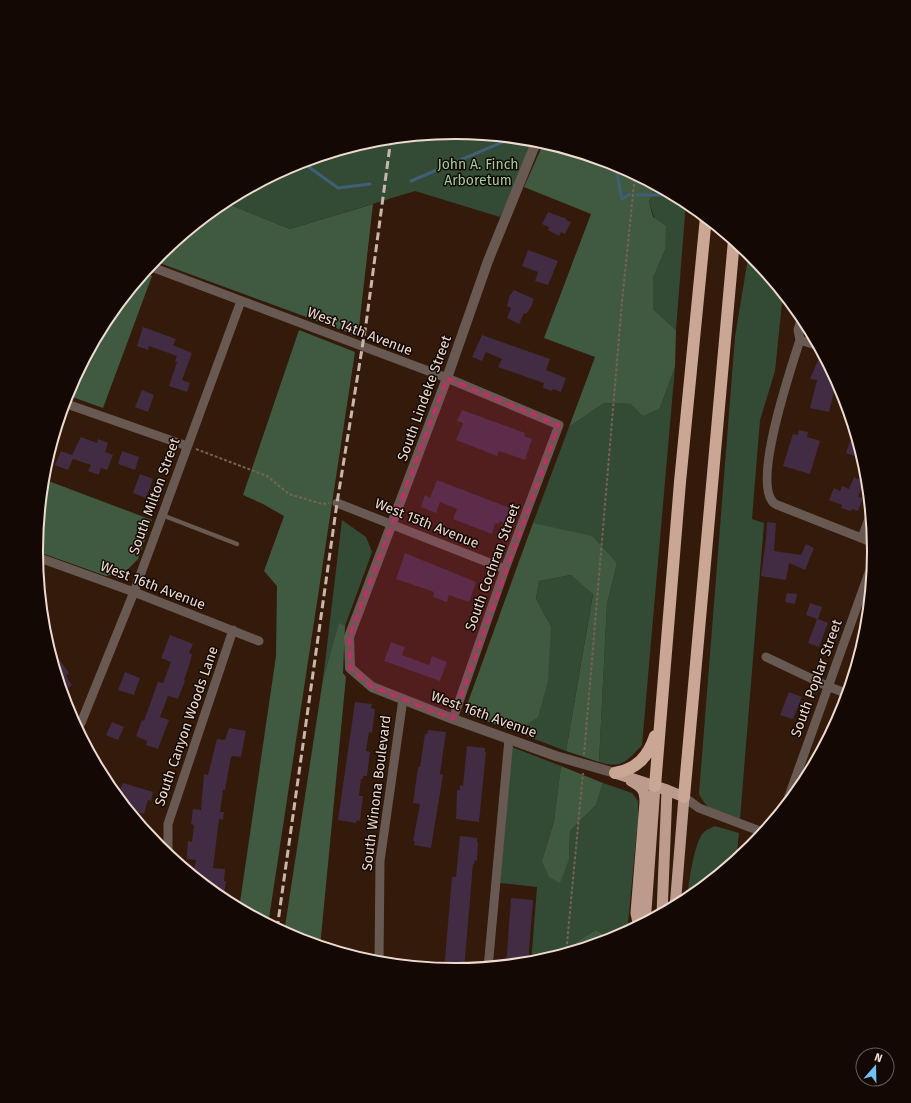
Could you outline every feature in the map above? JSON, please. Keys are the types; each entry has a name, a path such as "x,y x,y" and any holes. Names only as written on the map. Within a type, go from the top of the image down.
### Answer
{"highway":[{"path":"700,268 702,220"},
{"path":"645,917 654,786 680,482 705,223"},
{"path":"676,900 733,247"},
{"path":"615,773 636,767 647,755 660,723"},
{"path":"615,773 684,797"},
{"path":"615,773 641,786 645,792 636,914 638,921"},
{"path":"662,909 667,790"}],"street":[{"name":"South Lindeke Street","path":"350,668 349,637 447,378 488,261 534,147"},
{"name":"West 14th Avenue","path":"156,269 447,378 559,425"},
{"name":"South Milton Street","path":"81,723 134,592 241,301"},
{"path":"800,324 798,330 800,340 774,425 768,483 769,494 773,503 868,540"},
{"path":"800,340 812,344"},
{"path":"70,405 187,446"},
{"name":"South Cochran Street","path":"453,719 505,569 559,425"},
{"name":"West 15th Avenue","path":"338,502 505,569"},
{"path":"862,538 867,524"},
{"name":"West 16th Avenue","path":"43,559 259,640"},
{"name":"South Poplar Street","path":"790,793 867,578"},
{"name":"South Canyon Woods Lane","path":"168,847 168,824 233,630"},
{"path":"766,657 843,692"},
{"name":"West 16th Avenue","path":"350,668 372,687 453,719 556,756 615,773"},
{"name":"South Winona Boulevard","path":"378,956 380,861 403,699"},
{"path":"489,962 509,739"},
{"path":"684,797 699,808 759,831"}],"lane":[{"path":"162,515 237,544"}],"path":[{"path":"584,754 622,302 634,180"},
{"path":"187,446 267,476 289,494 322,504 338,502"},
{"path":"566,949 581,790"}],"highlighted area":[{"path":"447,378 559,425 453,719 372,687 350,668 349,637"}],"green space":[{"name":"John A. Finch Arboretum","path":"456,139 482,140 532,146 500,217 415,191 290,229 231,205 249,194 298,170 349,153 375,147 429,140"},
{"path":"541,148 562,153 613,170 654,190 649,202 653,217 666,226 665,250 653,278 653,309 676,330 675,367 660,408 643,416 631,404 604,403 569,427 595,357 544,338 591,214 524,187"},
{"path":"654,190 685,209 676,330 653,309 653,278 665,250 649,202"},
{"path":"373,204 358,336 161,263 204,224 231,205 290,229"},
{"path":"748,261 782,299 775,371 760,420 752,519 764,523 740,819 721,814 711,809 703,801 699,794 735,337"},
{"path":"150,275 152,276 103,408 73,397 98,345 128,300"},
{"path":"299,330 355,352 269,919 240,903 276,656 277,586 264,571 284,516 243,495"},
{"path":"675,367 642,745 624,762 613,765 599,762 607,604 617,563 533,523 569,427 604,403 631,404 660,408"},
{"path":"49,481 152,520 138,559 126,571 106,576 43,554 44,525"},
{"path":"342,520 366,537 372,552 345,626 339,624 323,679"},
{"path":"533,523 592,536 617,563 607,604 599,762 566,751 593,594 571,575 539,581 536,599 551,626 548,681 538,717 516,732 464,713"},
{"path":"571,575 593,593 566,751 516,732 537,717 551,626 536,599 539,581"},
{"path":"339,623 345,626 343,673 346,677 321,941 285,927 323,679"},
{"path":"512,747 561,766 554,821 542,861 569,859 570,831 596,805 603,783 632,793 638,801 638,820 628,926 606,936 596,930 576,942 576,946 532,957 537,887 500,883"},
{"path":"561,766 603,783 596,805 570,831 569,859 560,883 549,877 542,861 554,821"},
{"path":"715,826 739,833 737,853 707,879 688,892 694,854 700,837 707,830"},
{"path":"596,930 606,936 576,946 576,942"}],"building":[{"path":"548,212 571,222 565,234 561,232 559,236 548,230 549,227 542,224"},
{"path":"528,250 558,261 548,285 535,281 538,272 522,266"},
{"path":"514,290 534,299 531,307 526,314 524,313 519,324 507,318 511,308 507,306 509,297"},
{"path":"143,327 176,339 173,345 192,353 182,380 190,383 187,392 169,386 177,362 175,361 177,356 149,346 148,350 137,346"},
{"path":"482,335 550,359 546,370 566,378 561,392 543,388 544,383 498,367 502,359 486,352 482,361 472,357"},
{"path":"819,357 835,389 829,412 810,408 817,380 810,379"},
{"path":"142,390 154,395 148,412 135,407"},
{"path":"462,410 525,433 524,436 532,439 525,460 499,451 497,456 456,440 463,423 457,421"},
{"path":"799,430 808,432 807,437 820,441 810,474 783,466 793,434 798,435"},
{"path":"81,437 97,443 98,439 108,443 105,452 113,455 107,470 101,468 99,475 88,471 91,465 73,459 68,470 55,465 61,451 72,455"},
{"path":"850,441 853,442 857,457 846,453"},
{"path":"122,451 139,457 135,470 118,464"},
{"path":"140,474 153,479 146,498 133,493"},
{"path":"854,477 861,481 862,486 858,497 863,498 858,511 852,509 851,511 841,508 842,505 829,500 834,488 840,491 842,486 849,489"},
{"path":"437,480 510,508 504,523 500,521 498,524 495,523 492,534 453,519 457,509 440,502 436,513 421,507 425,495 430,498"},
{"path":"767,522 776,523 774,551 801,555 806,544 814,548 805,570 789,563 786,580 761,576"},
{"path":"405,553 476,582 469,602 449,595 447,602 433,597 434,592 396,579"},
{"path":"787,593 797,594 795,604 785,602"},
{"path":"810,603 822,607 818,619 828,623 819,647 808,643 817,619 806,615"},
{"path":"170,635 193,644 189,653 192,654 184,680 185,681 178,699 168,696 160,717 169,720 158,749 146,745 147,741 136,736 142,720 144,721 158,682 163,683 171,662 161,658"},
{"path":"391,642 405,647 402,655 429,665 432,656 447,662 440,681 384,661"},
{"path":"59,659 69,673 66,676 72,685 67,689 58,660"},
{"path":"125,672 140,678 134,695 118,690"},
{"path":"789,692 802,697 793,719 780,715"},
{"path":"355,702 372,704 371,708 375,709 372,733 369,732 366,751 370,752 367,776 363,776 363,779 361,779 359,796 363,796 360,821 357,820 356,823 338,820"},
{"path":"112,722 124,727 118,740 106,735"},
{"path":"229,728 246,731 241,757 231,757 225,790 223,790 220,812 224,812 223,820 219,819 213,868 225,869 224,881 226,881 224,893 194,871 196,860 187,859 187,853 188,841 192,842 194,825 191,824 193,809 201,810 204,774 208,775 217,739 225,740"},
{"path":"428,730 446,732 440,774 443,775 431,848 414,845 415,841 413,841 420,804 413,803 418,767 420,767 425,734 427,734"},
{"path":"467,746 485,748 486,752 479,822 456,819 457,790 460,790 460,785 463,786"},
{"path":"123,783 153,792 151,801 148,800 144,814 135,812 124,797 125,794 120,791"},
{"path":"460,836 477,838 477,861 475,860 474,865 473,864 465,964 445,964 452,877 456,877"},
{"path":"511,898 533,900 529,957 506,960"}],"waterway":[{"path":"411,181 502,142"},
{"path":"308,166 338,188 370,184"},
{"path":"617,172 622,199 630,194"},
{"path":"637,195 664,195"}],"railway":[{"path":"278,923 337,503 366,324 390,145"}]}
